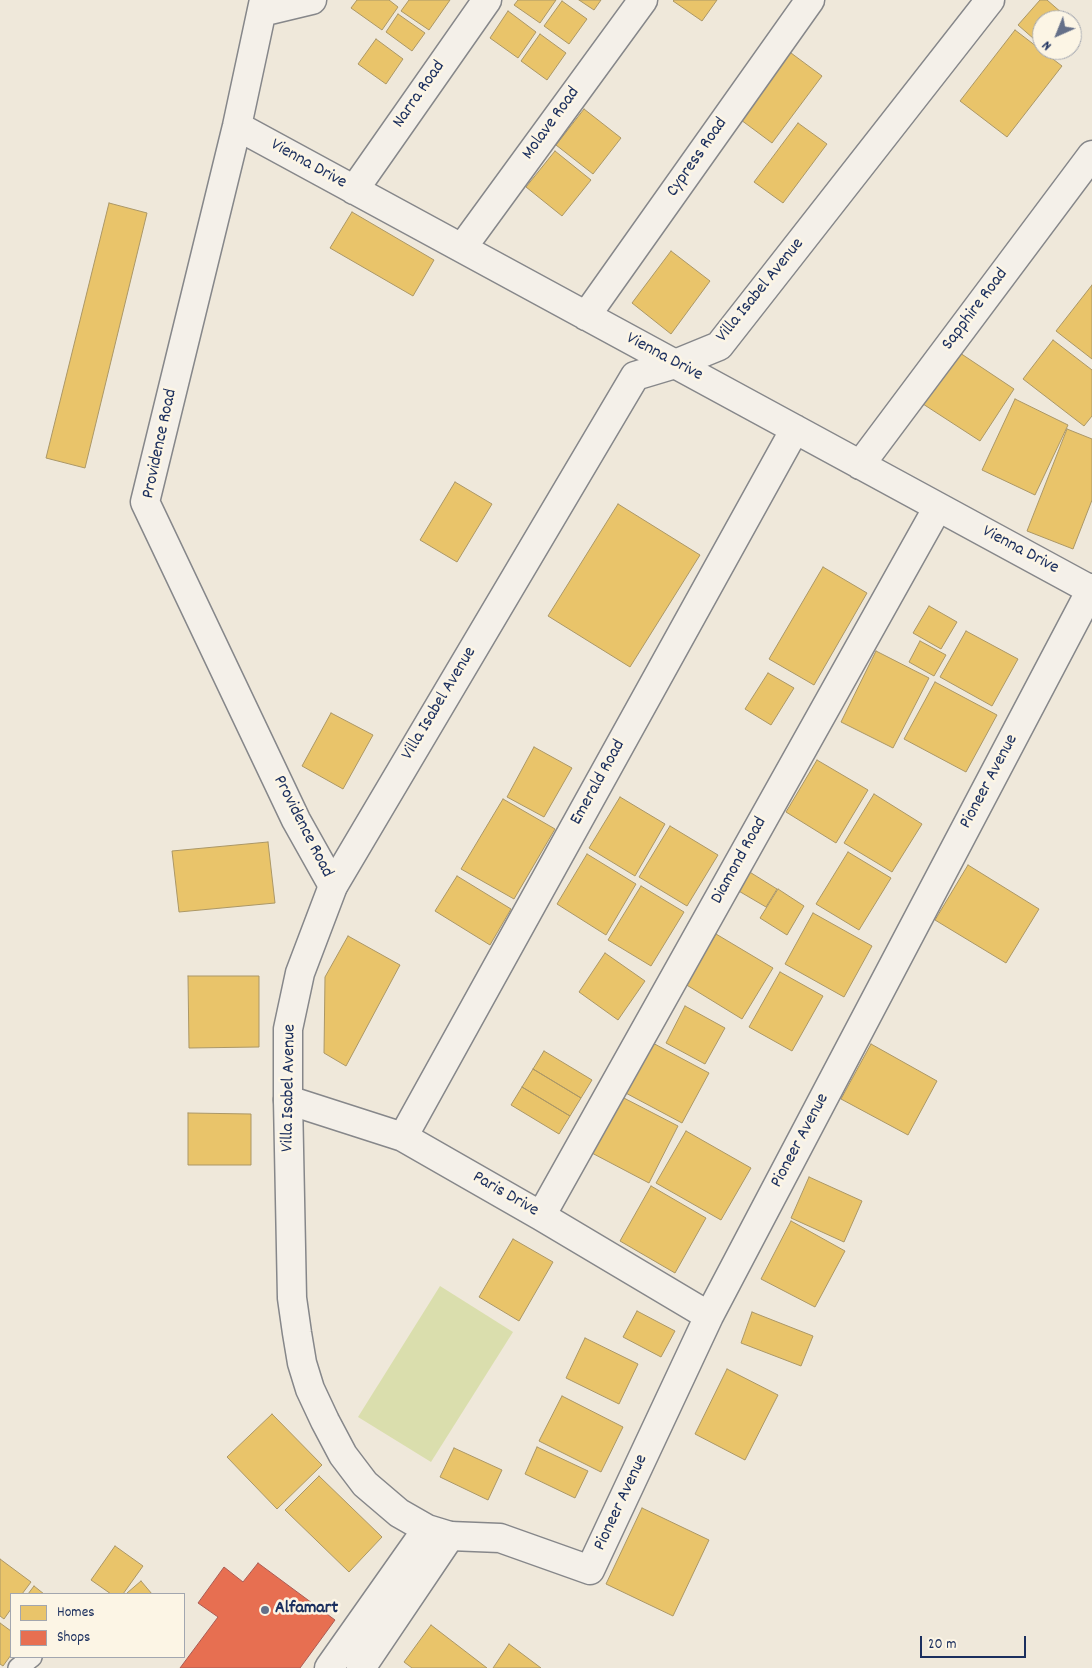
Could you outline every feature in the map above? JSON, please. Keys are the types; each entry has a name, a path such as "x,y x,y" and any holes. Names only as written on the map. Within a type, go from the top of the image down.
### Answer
{"street":[{"path":"263,6 312,0"},
{"name":"Narra Road","path":"354,190 487,0"},
{"name":"Molave Road","path":"462,248 643,0"},
{"name":"Cypress Road","path":"586,316 810,0"},
{"name":"Villa Isabel Avenue","path":"438,1532 399,1513 365,1484 343,1455 310,1388 298,1340 292,1298 288,1029 300,973 333,886 635,376 675,364 719,346 990,0"},
{"name":"Providence Road","path":"263,6 237,126 145,502 296,820 333,886"},
{"name":"Vienna Drive","path":"237,126 1092,589"},
{"name":"Sapphire Road","path":"860,464 1092,155"},
{"name":"Emerald Road","path":"403,1137 795,429"},
{"name":"Diamond Road","path":"541,1216 938,507"},
{"name":"Pioneer Avenue","path":"438,1532 500,1538 590,1570 709,1316 1092,589"},
{"name":"Paris Drive","path":"288,1100 403,1137 709,1316"},
{"path":"329,1668 438,1532"},
{"path":"361,1668 438,1532"}],"lane":[{"path":"18,1668 31,1658"}],"green space":[{"path":"440,1286 513,1332 431,1462 358,1417"}],"building: Homes":[{"path":"357,0 389,0 398,7 382,30 351,8"},
{"path":"409,0 450,0 429,30 401,11"},
{"path":"518,0 556,0 540,23 514,5"},
{"path":"579,0 601,0 594,10"},
{"path":"674,0 717,0 702,21"},
{"path":"1040,0 1047,0 1058,10 1032,10 1032,37 1018,25"},
{"path":"562,1 587,19 569,44 544,26"},
{"path":"508,11 536,32 518,58 490,38"},
{"path":"398,14 425,33 412,51 386,32"},
{"path":"1015,30 1032,43 1032,60 1054,60 1062,66 1007,137 960,101"},
{"path":"540,34 566,53 547,80 521,61"},
{"path":"376,39 403,59 386,84 358,64"},
{"path":"787,50 822,76 772,143 737,117"},
{"path":"584,109 621,138 593,174 556,145"},
{"path":"798,123 827,144 783,203 754,182"},
{"path":"555,151 591,180 562,216 526,187"},
{"path":"109,203 147,213 85,468 46,458"},
{"path":"352,212 434,260 413,296 330,248"},
{"path":"671,251 710,281 671,334 632,303"},
{"path":"1092,285 1092,359 1056,331"},
{"path":"1053,340 1092,370 1092,416 1084,426 1023,379"},
{"path":"957,351 1014,389 980,441 923,404"},
{"path":"1015,399 1068,425 1035,495 982,470"},
{"path":"1067,429 1092,439 1092,500 1073,549 1027,531"},
{"path":"455,482 492,504 457,562 420,540"},
{"path":"618,504 700,555 630,667 548,616"},
{"path":"823,567 867,593 814,685 769,659"},
{"path":"929,606 957,622 941,649 913,633"},
{"path":"966,631 1018,659 992,706 940,677"},
{"path":"920,641 946,655 934,676 909,662"},
{"path":"876,651 929,678 893,748 841,722"},
{"path":"768,673 794,688 771,725 745,709"},
{"path":"935,682 997,715 966,772 904,739"},
{"path":"331,713 373,735 343,789 302,766"},
{"path":"534,747 572,768 544,817 507,797"},
{"path":"817,760 868,790 836,843 786,812"},
{"path":"874,794 922,824 892,872 844,843"},
{"path":"620,797 665,824 635,876 589,848"},
{"path":"503,799 555,829 514,899 461,869"},
{"path":"670,826 718,855 687,906 639,877"},
{"path":"268,842 275,903 179,912 172,851"},
{"path":"848,852 891,878 859,930 816,904"},
{"path":"587,854 636,884 606,935 557,904"},
{"path":"968,865 1039,909 1006,963 935,920"},
{"path":"748,871 777,889 766,907 737,890"},
{"path":"457,876 511,909 490,945 435,911"},
{"path":"641,886 684,912 651,966 608,940"},
{"path":"778,889 804,906 787,935 760,918"},
{"path":"813,913 872,946 844,997 785,964"},
{"path":"716,934 773,968 742,1019 685,984"},
{"path":"348,936 400,965 346,1066 324,1053 325,977"},
{"path":"605,953 645,981 618,1020 579,992"},
{"path":"780,972 823,996 792,1051 749,1027"},
{"path":"188,976 259,976 259,1047 189,1048"},
{"path":"685,1006 725,1028 705,1064 666,1043"},
{"path":"649,1041 709,1073 682,1123 622,1091"},
{"path":"871,1044 937,1081 908,1135 841,1099"},
{"path":"544,1051 592,1080 581,1098 533,1069"},
{"path":"533,1069 581,1098 570,1116 522,1087"},
{"path":"522,1087 570,1116 559,1134 511,1105"},
{"path":"620,1096 678,1126 649,1183 590,1152"},
{"path":"188,1113 251,1114 251,1165 188,1165"},
{"path":"686,1131 751,1168 721,1220 656,1183"},
{"path":"809,1177 862,1201 844,1242 791,1218"},
{"path":"651,1186 706,1218 675,1273 620,1241"},
{"path":"791,1221 845,1251 815,1307 761,1279"},
{"path":"513,1239 553,1262 519,1321 479,1297"},
{"path":"637,1311 675,1331 661,1357 623,1337"},
{"path":"752,1312 813,1336 801,1366 741,1343"},
{"path":"585,1338 638,1364 619,1404 566,1378"},
{"path":"727,1369 778,1395 745,1460 695,1434"},
{"path":"562,1396 623,1427 601,1472 539,1441"},
{"path":"272,1414 322,1465 277,1509 227,1457"},
{"path":"537,1447 588,1471 575,1498 525,1474"},
{"path":"454,1448 502,1470 488,1500 440,1477"},
{"path":"319,1476 382,1537 349,1572 285,1510"},
{"path":"642,1508 709,1540 673,1616 606,1584"},
{"path":"115,1546 143,1566 124,1593 110,1593 91,1580"},
{"path":"0,1559 31,1582 23,1593 10,1593 10,1610 4,1619 0,1616"},
{"path":"141,1581 151,1593 127,1593"},
{"path":"34,1586 43,1593 29,1593"},
{"path":"0,1623 10,1630 10,1656 3,1666 0,1664"},
{"path":"431,1625 487,1668 412,1668 404,1662"},
{"path":"509,1644 541,1668 493,1668"}],"building: Shops":[{"name":"Alfamart","path":"258,1563 335,1620 300,1668 180,1668 218,1617 198,1603 224,1567 243,1582"}],"place":[{"name":"Alfamart","path":"265,1610"}]}
